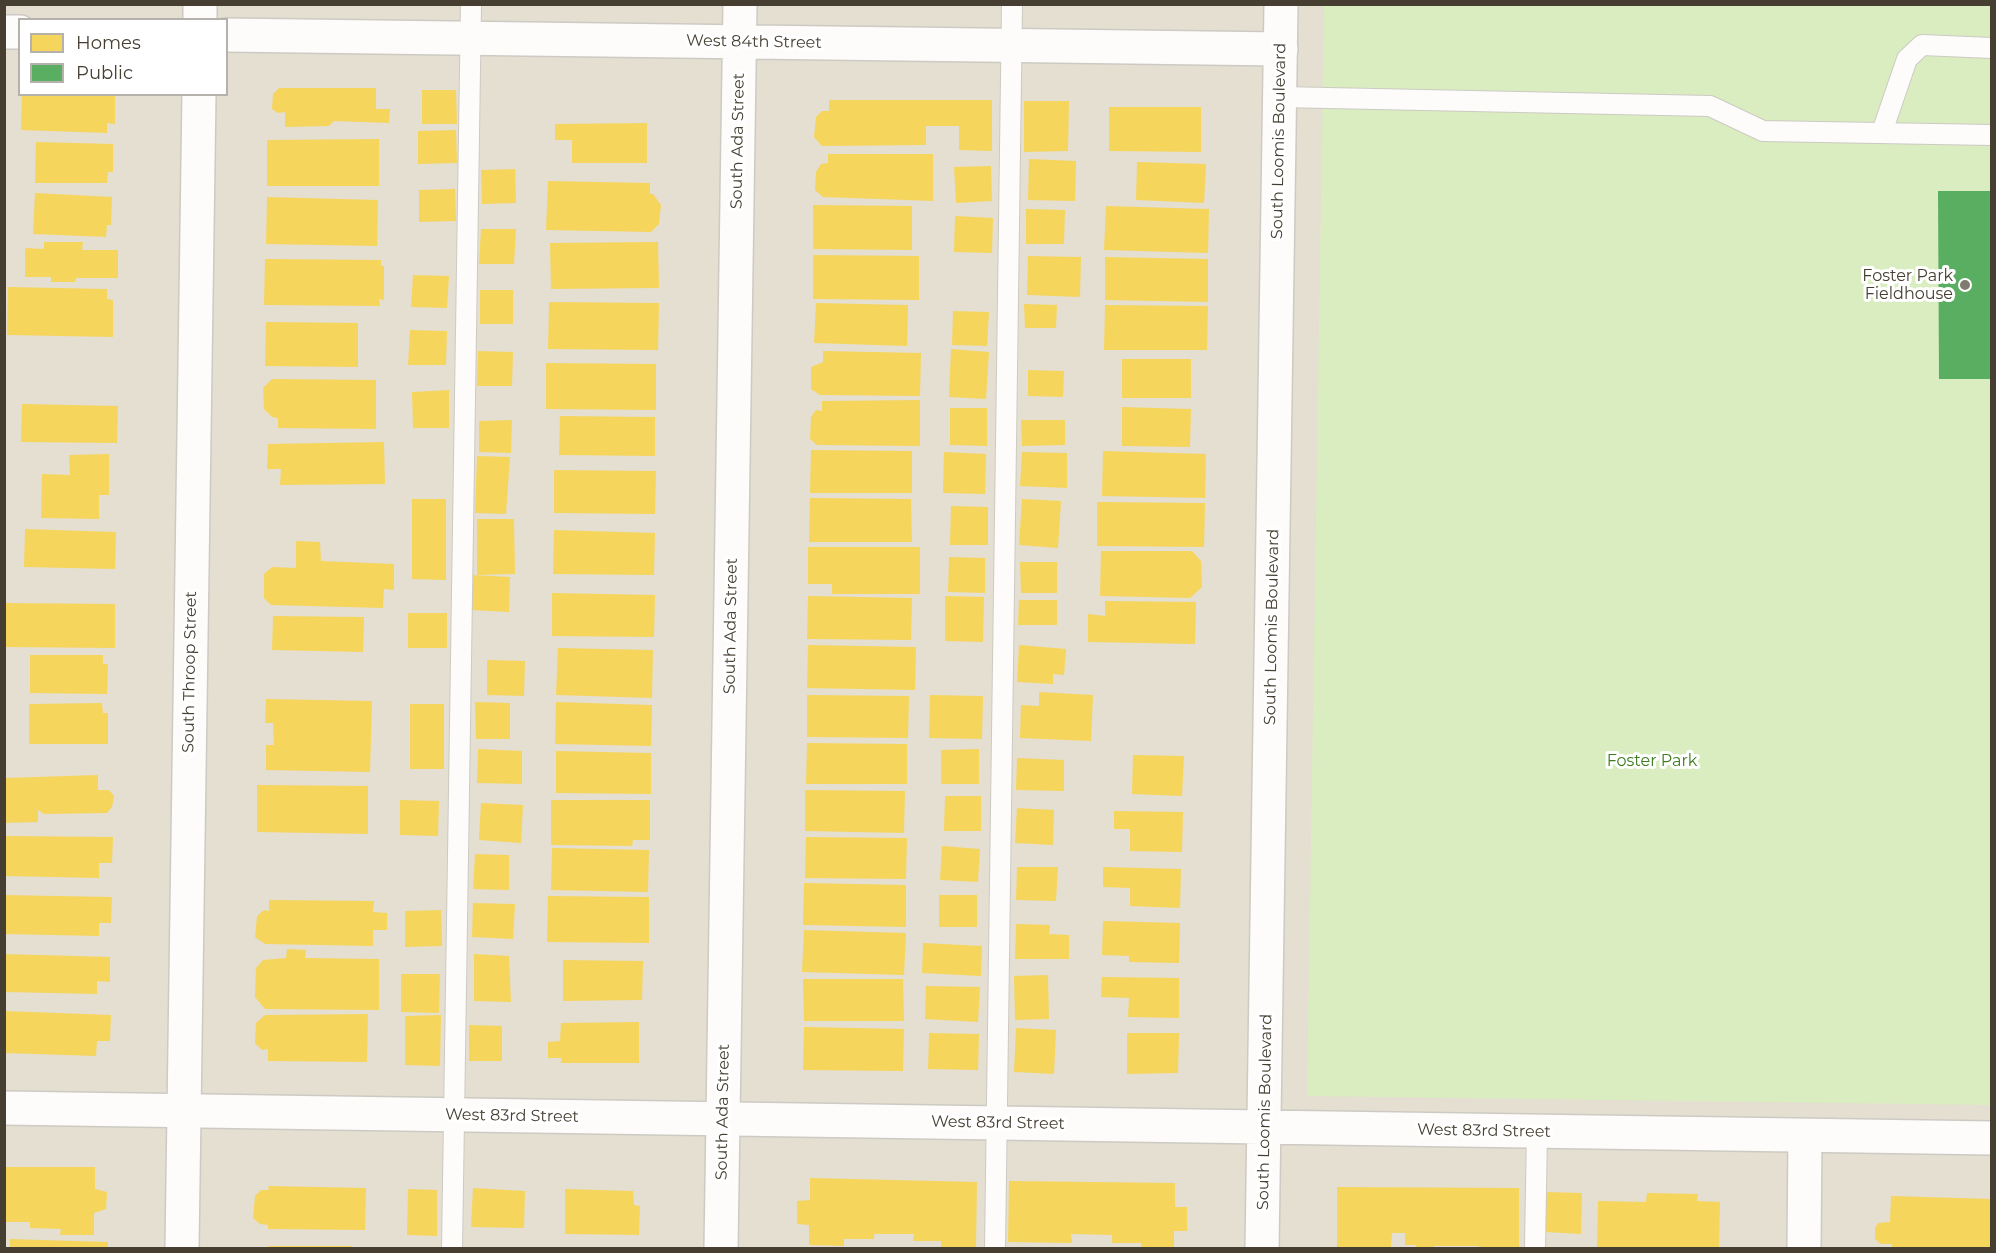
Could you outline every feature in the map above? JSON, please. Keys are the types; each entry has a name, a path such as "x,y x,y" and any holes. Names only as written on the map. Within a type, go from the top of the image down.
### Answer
{"street":[{"name":"South Ada Street","path":"721,1248 740,4"},
{"name":"South Loomis Boulevard","path":"1262,1248 1281,4"},
{"name":"West 84th Street","path":"228,35 1281,49"},
{"name":"South Throop Street","path":"182,1248 199,96"},
{"name":"West 83rd Street","path":"4,1108 1992,1138"},
{"path":"1804,1248 1805,1136"}],"lane":[{"path":"452,1248 471,4"},
{"path":"995,1248 1012,4"},
{"path":"1882,132 1907,59 1922,45 1992,48"},
{"path":"1280,97 1710,106 1763,131 1992,135"},
{"path":"1535,1248 1537,1132"}],"shaded area":[{"path":"5,5 1991,5 1991,1248 5,1248"}],"green space":[{"name":"Foster Park","path":"1324,5 1991,5 1991,1105 1307,1096"}],"building: Homes":[{"path":"279,88 376,88 376,109 390,109 389,123 334,121 329,126 285,127 285,112 278,113 272,109 273,94"},
{"path":"422,90 456,90 457,124 422,124"},
{"path":"22,96 115,96 115,124 107,123 107,133 21,130"},
{"path":"829,100 992,100 992,151 959,150 959,126 926,126 926,145 822,146 814,137 816,117 822,111 829,111"},
{"path":"1024,101 1069,101 1068,151 1024,152"},
{"path":"1109,107 1201,107 1201,152 1109,151"},
{"path":"647,123 647,163 572,163 572,140 555,140 555,124"},
{"path":"456,130 457,163 418,164 418,131"},
{"path":"379,139 379,186 267,186 267,140"},
{"path":"36,142 113,144 113,172 108,172 107,183 35,183"},
{"path":"828,154 933,154 933,201 823,197 815,190 816,172 821,164 828,163"},
{"path":"1029,159 1076,161 1075,201 1028,200"},
{"path":"1137,162 1206,164 1204,203 1136,200"},
{"path":"991,166 992,201 956,203 954,167"},
{"path":"515,169 516,203 482,204 481,170"},
{"path":"548,181 650,183 650,194 653,194 661,205 659,224 651,232 546,230"},
{"path":"455,189 456,221 419,222 419,190"},
{"path":"35,193 112,197 111,225 107,225 106,237 33,234"},
{"path":"267,197 378,200 377,246 266,244"},
{"path":"813,205 912,206 912,250 813,249"},
{"path":"1106,206 1209,209 1208,253 1104,250"},
{"path":"1026,209 1065,210 1064,244 1026,244"},
{"path":"955,216 993,218 992,253 954,252"},
{"path":"481,229 516,229 514,264 479,264"},
{"path":"44,242 83,242 82,250 118,250 118,278 76,278 75,282 51,282 51,277 25,277 25,248 44,249"},
{"path":"658,242 659,288 551,289 550,243"},
{"path":"813,255 919,256 919,300 813,299"},
{"path":"1028,256 1081,257 1080,297 1027,295"},
{"path":"1105,257 1208,259 1208,302 1105,300"},
{"path":"265,259 381,260 381,266 384,266 384,300 379,299 380,306 264,305"},
{"path":"413,275 449,276 447,308 411,307"},
{"path":"8,287 107,289 107,299 113,300 113,337 7,335"},
{"path":"480,290 513,290 513,324 480,324"},
{"path":"549,302 659,303 658,350 548,349"},
{"path":"816,303 908,305 907,346 814,343"},
{"path":"1024,304 1057,305 1056,328 1025,328"},
{"path":"1105,305 1208,306 1207,350 1104,350"},
{"path":"953,311 989,312 987,346 952,345"},
{"path":"266,322 358,323 358,367 265,366"},
{"path":"410,330 447,331 446,365 408,365"},
{"path":"951,349 989,352 986,399 949,397"},
{"path":"478,351 513,352 512,386 477,386"},
{"path":"823,351 921,353 920,396 820,395 811,389 811,367 823,362"},
{"path":"1122,359 1191,359 1191,398 1122,398"},
{"path":"546,363 656,364 656,410 546,409"},
{"path":"1028,370 1064,371 1063,397 1028,396"},
{"path":"272,379 376,380 376,429 278,428 278,418 272,417 264,409 263,388"},
{"path":"449,390 449,428 413,428 412,392"},
{"path":"920,400 920,446 817,445 810,439 811,417 816,410 822,411 822,401"},
{"path":"22,404 118,406 117,443 21,442"},
{"path":"1122,407 1191,409 1190,447 1122,446"},
{"path":"950,408 987,408 987,446 950,445"},
{"path":"560,416 655,417 655,456 559,455"},
{"path":"512,420 511,453 479,452 479,421"},
{"path":"1021,420 1065,420 1065,445 1022,446"},
{"path":"384,442 385,484 280,485 281,469 267,469 268,444"},
{"path":"811,450 912,451 912,493 810,493"},
{"path":"1103,451 1206,454 1205,498 1102,496"},
{"path":"944,452 986,454 985,494 943,493"},
{"path":"1022,452 1067,453 1067,488 1020,486"},
{"path":"109,454 109,495 99,495 99,519 41,518 42,474 70,475 69,455"},
{"path":"477,456 510,457 506,514 475,513"},
{"path":"554,470 656,471 655,514 554,513"},
{"path":"810,498 911,499 912,542 809,542"},
{"path":"412,499 446,499 446,580 412,579"},
{"path":"1022,499 1061,501 1058,548 1019,545"},
{"path":"1097,502 1205,503 1204,547 1097,546"},
{"path":"951,506 988,507 988,545 950,545"},
{"path":"477,519 514,519 515,574 477,575"},
{"path":"25,529 116,532 115,569 24,567"},
{"path":"554,530 655,533 654,575 553,574"},
{"path":"296,541 320,542 321,561 394,564 394,590 384,589 383,608 271,605 264,598 264,574 272,567 296,568"},
{"path":"808,547 920,547 920,594 832,594 832,584 808,584"},
{"path":"1101,551 1192,551 1201,561 1202,587 1190,598 1100,596"},
{"path":"949,557 985,558 985,593 948,592"},
{"path":"1020,562 1057,562 1057,593 1021,593"},
{"path":"472,575 510,577 509,612 472,610"},
{"path":"552,593 655,595 654,637 552,636"},
{"path":"808,596 912,598 911,640 807,639"},
{"path":"945,596 984,597 983,642 945,641"},
{"path":"1019,600 1057,600 1057,625 1018,625"},
{"path":"1105,601 1196,602 1195,644 1088,642 1088,614 1105,616"},
{"path":"4,603 115,604 115,648 4,647"},
{"path":"408,613 447,613 447,648 408,648"},
{"path":"273,616 364,617 363,652 272,650"},
{"path":"808,645 916,647 915,690 807,688"},
{"path":"1019,645 1066,649 1064,675 1053,674 1053,684 1017,682"},
{"path":"558,648 653,650 652,698 556,695"},
{"path":"30,655 103,655 103,664 108,664 107,694 30,693"},
{"path":"487,660 525,661 524,696 487,695"},
{"path":"1039,692 1093,695 1091,741 1020,738 1021,705 1039,706"},
{"path":"807,695 909,696 908,738 807,737"},
{"path":"930,695 983,696 982,739 929,738"},
{"path":"266,699 372,701 370,772 266,770 266,745 274,745 273,723 265,723"},
{"path":"475,702 510,703 510,739 476,739"},
{"path":"556,702 652,705 651,746 555,744"},
{"path":"102,703 103,713 108,713 108,744 29,744 29,704"},
{"path":"410,704 444,704 444,769 410,769"},
{"path":"807,743 907,744 907,784 806,784"},
{"path":"478,749 522,751 522,784 477,783"},
{"path":"979,749 979,784 941,784 941,750"},
{"path":"556,751 651,753 651,794 556,793"},
{"path":"1133,755 1184,756 1182,796 1132,794"},
{"path":"1017,758 1064,760 1064,791 1016,790"},
{"path":"98,775 98,790 109,790 114,796 112,807 107,813 44,814 38,810 38,822 4,823 4,778"},
{"path":"257,785 368,786 368,834 257,832"},
{"path":"805,790 905,791 904,833 805,831"},
{"path":"945,796 981,796 981,831 944,831"},
{"path":"400,800 439,801 438,836 400,835"},
{"path":"551,800 650,800 650,840 633,840 632,846 551,845"},
{"path":"481,803 523,805 521,843 479,840"},
{"path":"1017,808 1054,810 1053,845 1015,843"},
{"path":"1114,811 1183,812 1182,852 1130,851 1130,829 1114,829"},
{"path":"5,836 113,837 112,863 99,863 99,878 5,876"},
{"path":"806,837 907,838 906,879 805,878"},
{"path":"942,846 980,849 978,882 940,880"},
{"path":"552,848 649,850 648,892 551,890"},
{"path":"475,854 509,855 509,890 473,889"},
{"path":"1017,867 1058,867 1056,901 1016,900"},
{"path":"1103,867 1181,869 1180,908 1130,906 1130,888 1103,887"},
{"path":"804,883 906,885 906,927 803,925"},
{"path":"4,895 112,897 111,923 99,923 99,936 4,934"},
{"path":"939,895 977,895 977,927 939,927"},
{"path":"548,896 649,897 649,943 547,942"},
{"path":"269,900 374,901 373,912 387,913 387,930 373,930 373,946 265,944 255,937 257,916 264,910 269,911"},
{"path":"473,903 515,904 513,939 472,937"},
{"path":"441,910 442,946 405,947 405,911"},
{"path":"1103,921 1180,923 1179,963 1129,962 1129,956 1102,955"},
{"path":"1016,924 1050,925 1049,934 1069,935 1069,959 1015,959"},
{"path":"804,930 906,933 904,975 802,972"},
{"path":"923,943 982,946 981,976 922,973"},
{"path":"287,949 306,950 305,958 379,959 379,1010 265,1009 255,997 256,968 263,960 286,958"},
{"path":"4,954 110,957 110,982 97,981 97,994 4,992"},
{"path":"474,954 509,956 511,1002 474,1001"},
{"path":"563,960 643,961 642,1000 563,1001"},
{"path":"401,974 440,974 439,1013 401,1012"},
{"path":"1048,975 1049,1019 1015,1020 1014,976"},
{"path":"1102,977 1179,978 1179,1018 1128,1017 1129,998 1101,997"},
{"path":"803,979 903,979 904,1021 804,1021"},
{"path":"926,986 980,987 978,1022 925,1019"},
{"path":"4,1011 111,1015 110,1041 97,1041 96,1056 4,1053"},
{"path":"368,1014 367,1062 268,1061 268,1049 262,1050 255,1043 256,1023 265,1015"},
{"path":"441,1015 440,1066 405,1065 405,1016"},
{"path":"639,1022 639,1063 561,1063 562,1058 548,1058 548,1042 560,1041 561,1023"},
{"path":"469,1025 502,1026 502,1061 469,1061"},
{"path":"804,1027 904,1029 903,1071 803,1070"},
{"path":"1016,1028 1056,1030 1054,1074 1014,1072"},
{"path":"929,1033 979,1034 978,1070 928,1069"},
{"path":"1127,1033 1179,1033 1178,1073 1127,1074"},
{"path":"4,1167 95,1167 95,1189 107,1192 106,1209 94,1213 94,1235 60,1235 61,1229 30,1228 30,1222 4,1222"},
{"path":"810,1178 977,1182 976,1248 941,1248 941,1241 913,1241 914,1234 874,1234 874,1239 844,1239 844,1246 809,1245 809,1225 797,1224 797,1201 810,1200"},
{"path":"1009,1181 1175,1183 1175,1207 1187,1207 1187,1231 1174,1231 1174,1248 1141,1248 1141,1243 1112,1243 1112,1235 1071,1234 1072,1243 1008,1242"},
{"path":"268,1186 366,1188 365,1230 268,1229 268,1225 260,1224 253,1218 255,1196 261,1190 269,1190"},
{"path":"1337,1187 1519,1188 1519,1247 1434,1246 1434,1248 1416,1248 1416,1245 1405,1245 1405,1233 1392,1233 1391,1247 1337,1248"},
{"path":"473,1188 525,1191 524,1228 471,1227"},
{"path":"408,1189 437,1190 437,1236 407,1235"},
{"path":"565,1189 633,1191 634,1205 640,1206 639,1235 565,1234"},
{"path":"1546,1192 1582,1193 1581,1234 1545,1232"},
{"path":"1647,1193 1698,1194 1697,1201 1720,1202 1719,1248 1597,1248 1598,1201 1646,1202"},
{"path":"1891,1196 1992,1199 1992,1248 1892,1248 1892,1244 1881,1244 1875,1239 1875,1228 1878,1223 1890,1222"},
{"path":"10,1239 108,1242 108,1248 10,1248"},
{"path":"268,1246 352,1246 352,1248 268,1248"}],"building: Public":[{"name":"Foster Park Fieldhouse","path":"1938,191 1992,191 1992,379 1939,379"}],"place":[{"name":"Foster Park Fieldhouse","path":"1965,285"}]}
